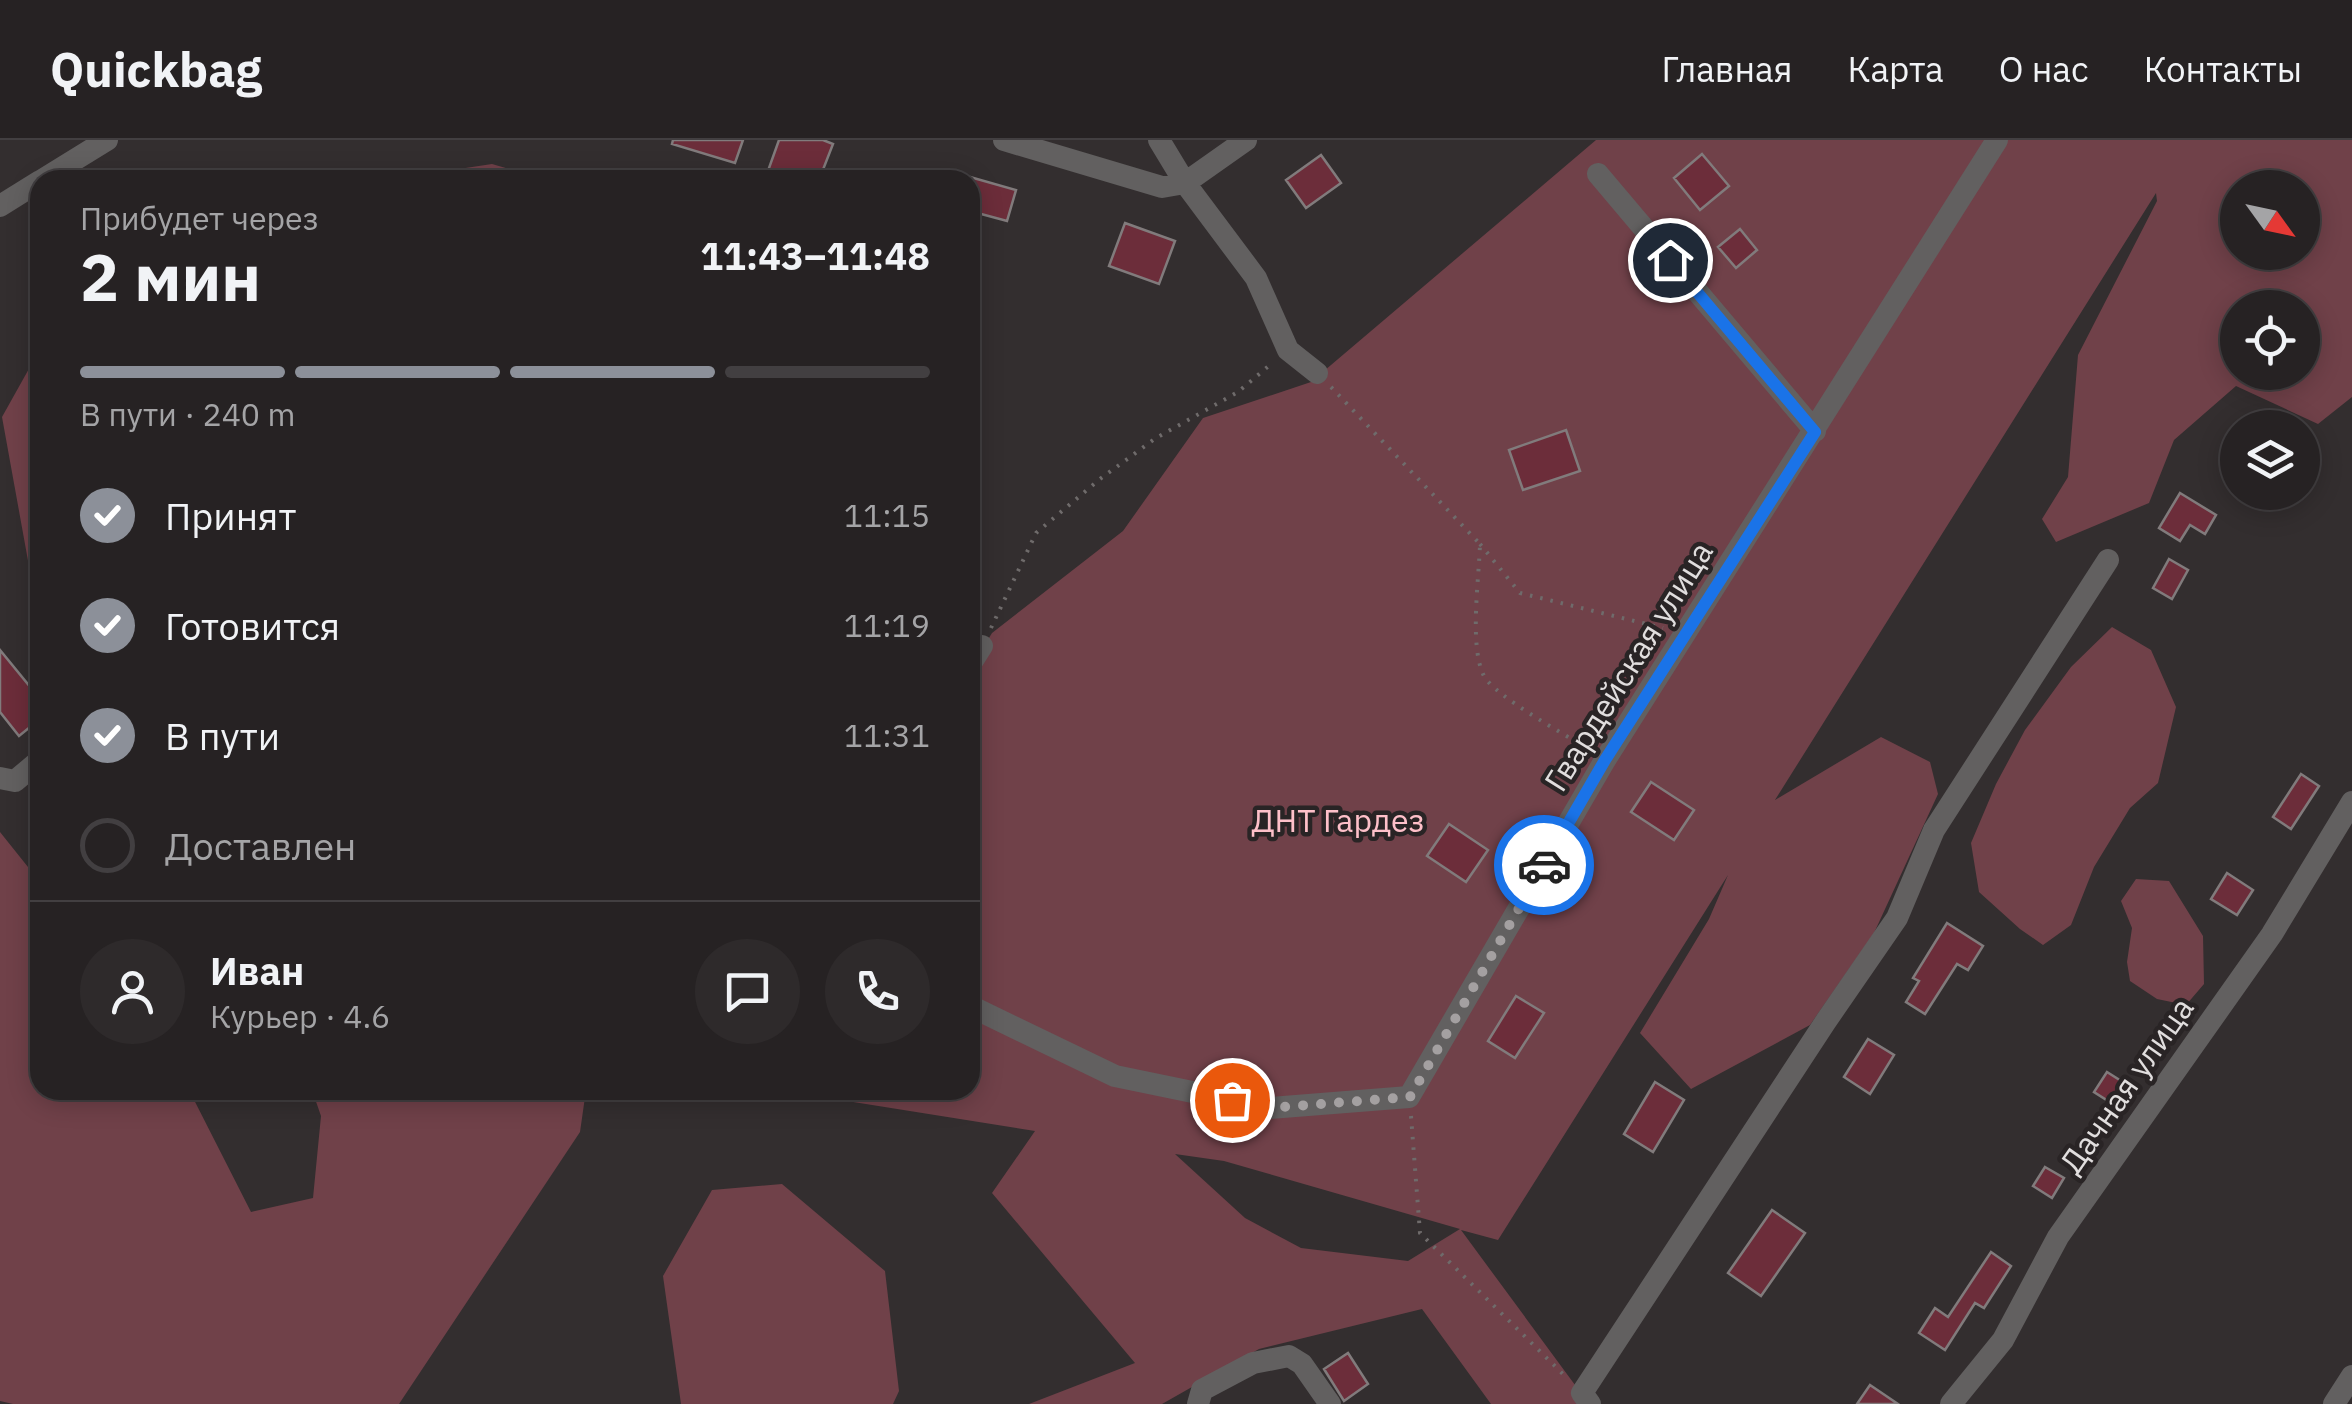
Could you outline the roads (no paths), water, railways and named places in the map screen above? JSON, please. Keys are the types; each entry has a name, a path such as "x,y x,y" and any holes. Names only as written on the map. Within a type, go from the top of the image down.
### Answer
{"street":[{"path":"59,170 108,140"},
{"path":"1004,140 1162,187 1185,182 1246,140"},
{"path":"1159,140 1256,278 1288,350 1317,373"},
{"name":"Гвардейская улица","path":"980,1011 1116,1076 1270,1108 1410,1097 1605,760 1997,140"},
{"path":"1598,174 1815,432"},
{"path":"0,206 30,188"},
{"path":"1586,1398 1826,1021 1897,918 1934,830 2108,560"},
{"path":"0,778 15,781 30,768"},
{"name":"Дачная улица","path":"1950,1404 2003,1340 2058,1237 2272,934 2352,802"},
{"path":"1198,1404 1202,1390 1253,1363 1289,1356 1302,1364 1330,1404"},
{"path":"2334,1404 2352,1376"}],"park label":[{"name":"ДНТ Гардез","path":"1338,820"}]}
